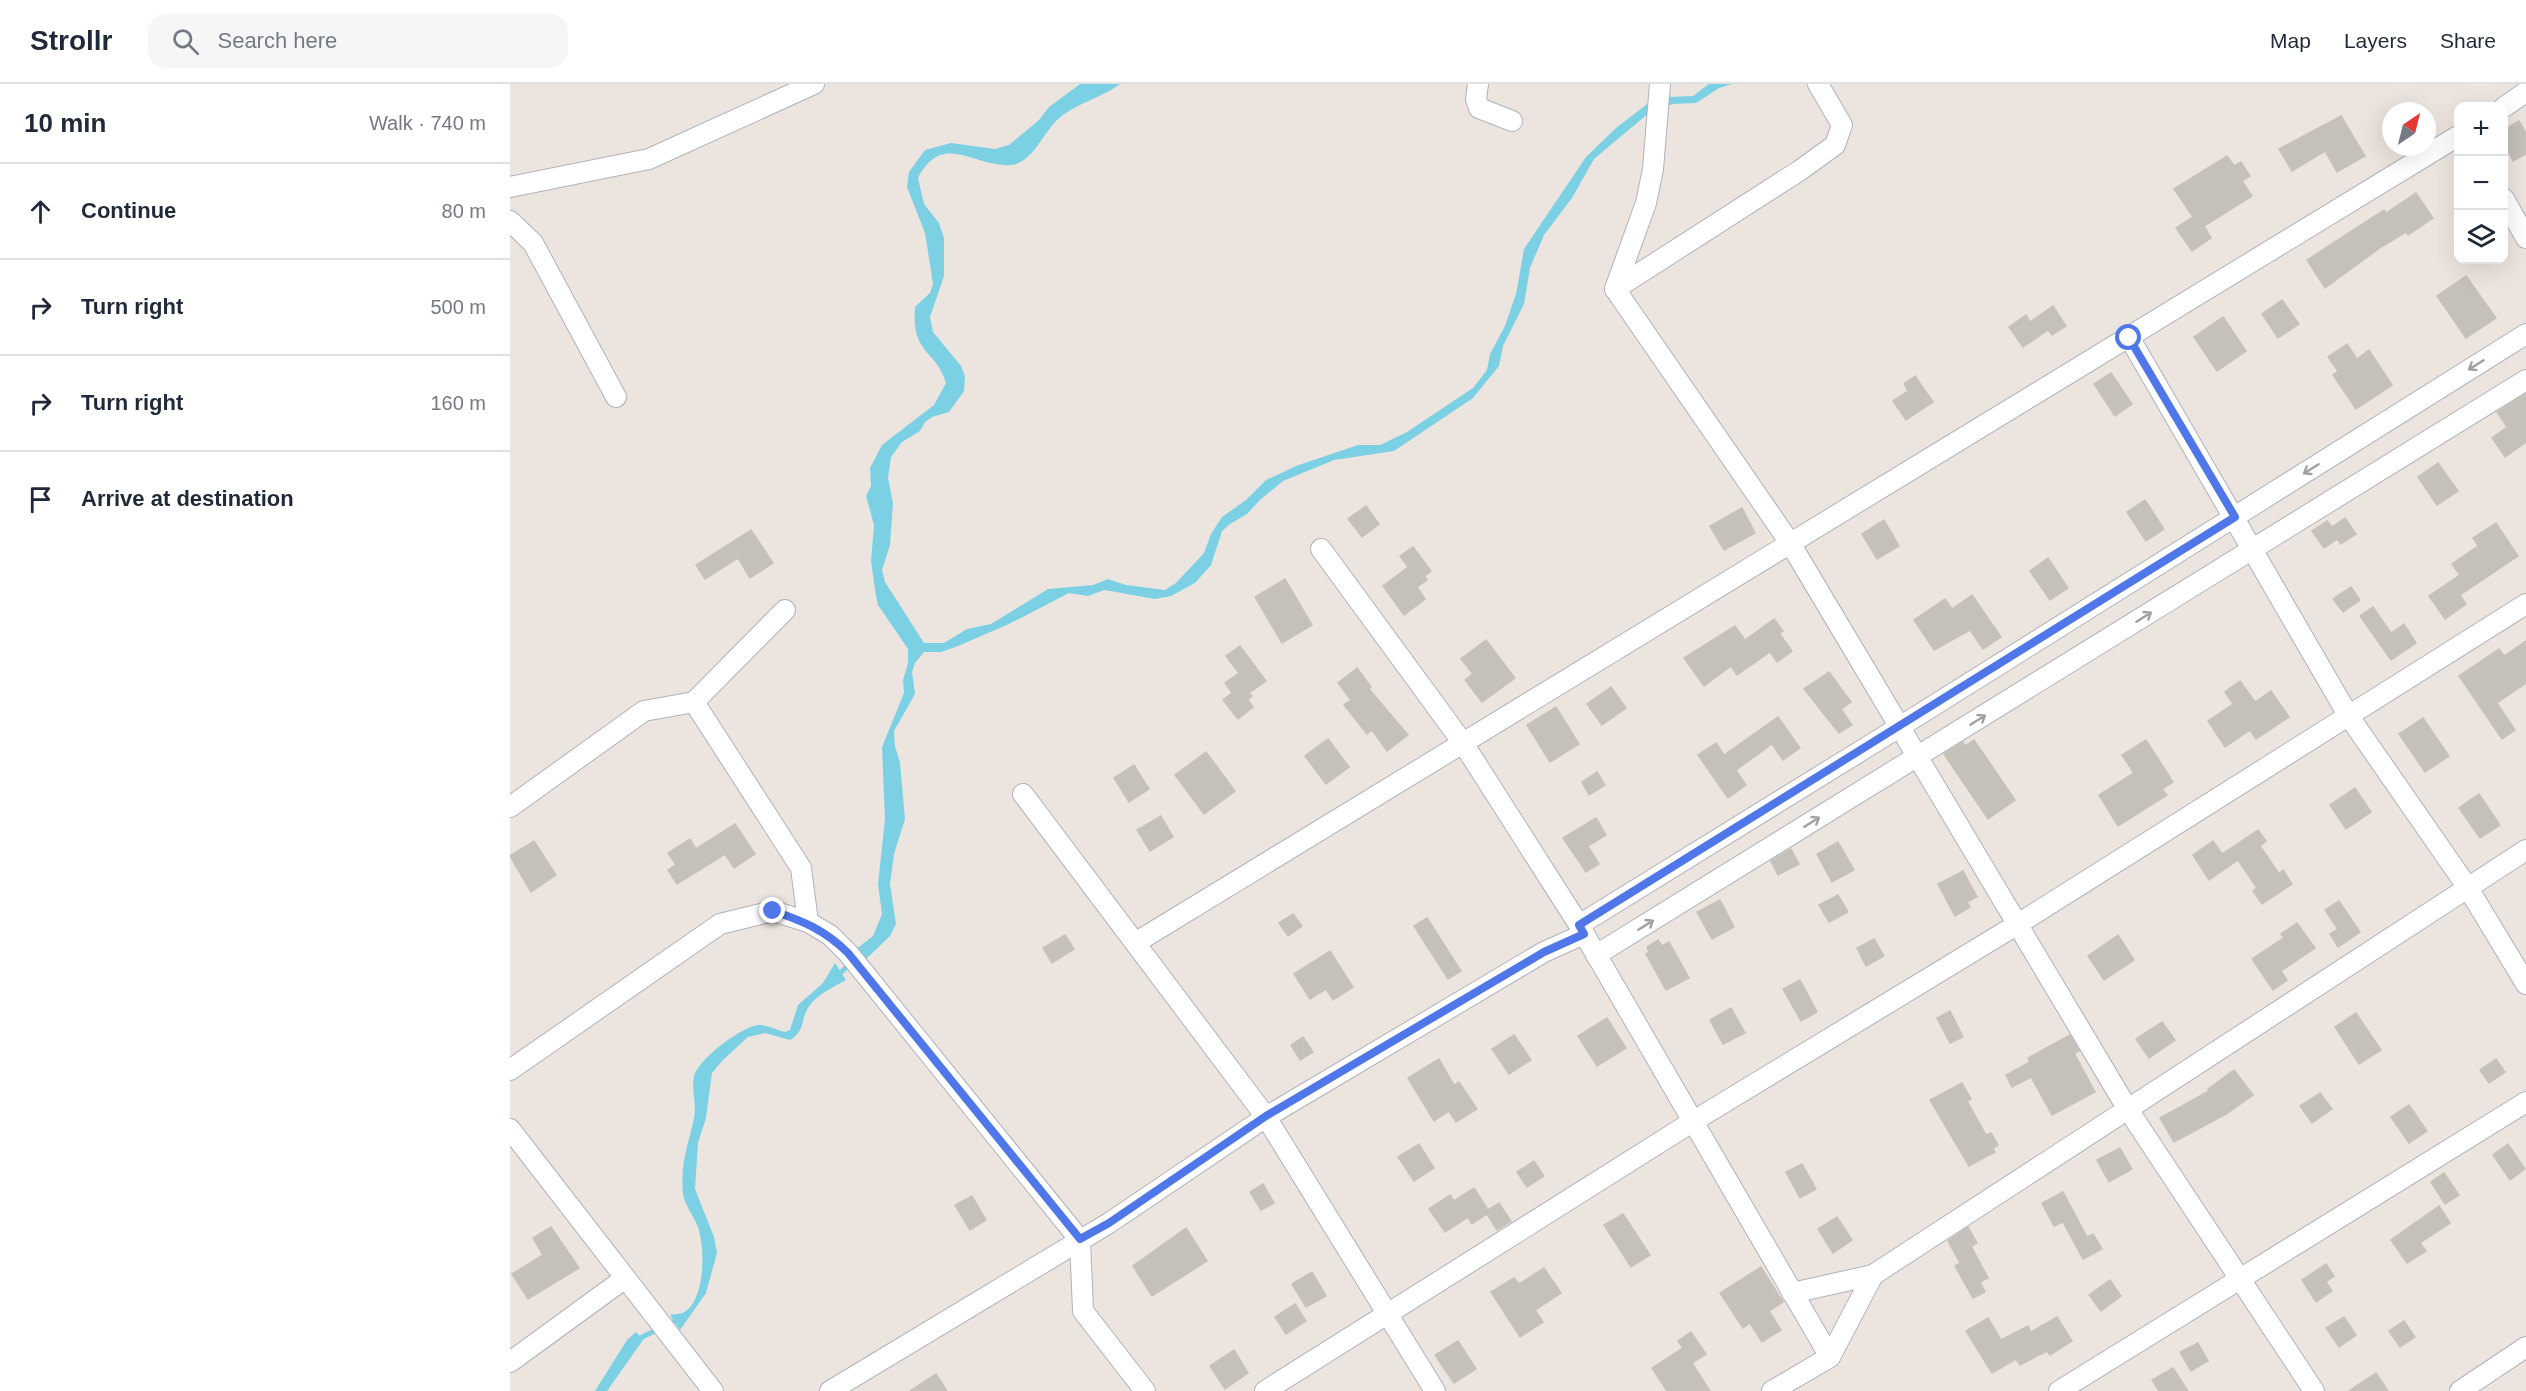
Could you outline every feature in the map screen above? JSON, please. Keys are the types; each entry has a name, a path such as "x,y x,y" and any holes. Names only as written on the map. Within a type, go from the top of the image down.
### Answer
{"street":[{"path":"510,187 649,159 814,84"},
{"path":"1478,84 1476,99 1479,108 1512,121"},
{"path":"1615,289 1646,203 1653,169 1659,84"},
{"path":"1615,289 1799,171 1835,145 1842,125 1818,84"},
{"path":"2508,104 2526,93"},
{"path":"1135,943 2454,138"},
{"path":"2508,206 2526,238"},
{"path":"510,221 533,243 616,397"},
{"path":"1615,289 1790,543 2127,1108 2314,1391"},
{"path":"830,1391 1109,1223 1266,1116 1581,930 1901,726 2526,334"},
{"path":"2129,338 2254,549 2348,715 2468,888 2526,984"},
{"path":"1596,955 2526,380"},
{"path":"1321,549 1463,743 1581,930 1830,1357"},
{"path":"1265,1391 1692,1122 2018,924 2526,604"},
{"path":"510,807 644,711 694,702 785,610"},
{"path":"694,702 801,868 808,922"},
{"path":"1023,794 1266,1116 1435,1391"},
{"path":"1792,1293 1873,1275 2526,850"},
{"path":"510,1070 720,924 773,911 808,922 830,935 853,959 1080,1239 1083,1311 1145,1391"},
{"path":"2059,1391 2526,1102"},
{"path":"510,1129 712,1391"},
{"path":"1772,1391 1830,1357 1873,1275"},
{"path":"510,1362 630,1285"},
{"path":"2460,1391 2526,1347"}],"water":[{"path":"1080,84 1120,84 1063,115 1031,154 1018,163 997,164 949,154 938,156 928,164 918,178 924,204 939,223 944,238 944,276 930,317 933,332 961,366 965,376 964,391 949,412 932,417 925,422 920,431 902,442 891,457 888,478 893,503 890,545 882,570 885,582 924,643 944,643 967,629 991,624 1048,589 1093,585 1108,579 1126,585 1165,590 1176,583 1204,553 1211,534 1222,517 1246,500 1266,480 1296,466 1358,445 1380,445 1407,432 1473,388 1487,370 1490,354 1505,326 1516,294 1524,249 1586,157 1616,128 1646,105 1667,97 1693,96 1709,84 1732,84 1719,88 1696,103 1673,104 1650,112 1594,159 1572,198 1544,235 1530,268 1524,304 1503,346 1499,366 1473,398 1394,451 1334,460 1283,481 1247,514 1222,531 1211,565 1195,583 1171,596 1155,599 1104,590 1088,596 1069,593 1009,624 958,646 941,652 924,652 915,663 912,672 915,694 894,731 900,763 905,819 894,854 890,884 896,924 890,936 863,962 856,949 873,936 882,914 878,884 885,819 882,747 904,693 903,680 908,663 908,649 878,605 876,596 871,561 874,525 866,496 871,486 870,468 882,445 934,405 946,383 942,372 920,343 915,323 915,307 930,293 933,284 925,233 907,187 909,172 925,150 951,143 995,149 1009,145 1039,120 1049,107"},
{"path":"835,963 846,980 813,1001 795,1036 790,1040 765,1033 748,1037 712,1073 706,1118 698,1143 695,1189 714,1237 717,1253 706,1293 680,1330 670,1315 683,1313 691,1306 700,1286 702,1273 702,1247 698,1227 684,1198 682,1183 695,1113 694,1077 711,1053 742,1031 759,1025 785,1032 790,1030 798,1005 823,983"},
{"path":"636,1332 643,1340 607,1391 595,1391 627,1340"}],"building":[{"path":"2341,116 2365,156 2337,172 2325,151 2292,171 2279,149"},
{"path":"2519,121 2526,133 2526,154 2513,161 2508,151 2508,128"},
{"path":"2227,156 2234,166 2241,162 2250,176 2242,181 2252,196 2204,226 2211,238 2192,251 2176,228 2193,217 2174,189"},
{"path":"2416,193 2433,218 2408,235 2406,232 2381,247 2325,288 2307,260 2384,210 2386,213"},
{"path":"2466,276 2496,318 2466,338 2437,296"},
{"path":"2282,300 2299,324 2278,338 2262,314"},
{"path":"2053,306 2066,326 2052,335 2048,330 2023,347 2009,327 2026,315 2030,322"},
{"path":"2223,317 2246,351 2217,371 2194,337"},
{"path":"2347,344 2357,359 2369,350 2392,385 2356,409 2333,375 2338,371 2328,357"},
{"path":"2111,373 2132,404 2115,416 2094,384"},
{"path":"1915,376 1933,402 1906,420 1893,401 1908,391 1904,384"},
{"path":"2526,394 2526,442 2505,457 2492,438 2507,427 2497,412"},
{"path":"2438,463 2458,491 2437,505 2418,477"},
{"path":"2145,500 2164,529 2146,541 2127,512"},
{"path":"1366,506 1379,524 1362,537 1348,519"},
{"path":"1742,508 1755,533 1724,550 1710,526"},
{"path":"2345,518 2356,534 2341,544 2337,539 2324,548 2312,531 2327,521 2332,527"},
{"path":"1884,520 1899,546 1877,559 1862,534"},
{"path":"2496,523 2518,556 2460,595 2466,604 2445,619 2429,596 2460,575 2452,564 2478,546 2473,538"},
{"path":"751,530 773,563 750,578 738,558 705,579 696,565"},
{"path":"1413,547 1431,571 1425,576 1427,580 1417,587 1425,599 1404,615 1383,586 1408,567 1400,556"},
{"path":"2048,558 2068,588 2050,600 2030,571"},
{"path":"1285,579 1312,625 1282,643 1255,597"},
{"path":"2351,587 2360,600 2343,612 2333,599"},
{"path":"1972,595 2001,637 1983,649 1970,630 1934,650 1914,620 1945,599 1952,609"},
{"path":"2373,607 2391,633 2404,624 2416,643 2391,660 2360,616"},
{"path":"1774,619 1783,631 1779,633 1792,651 1777,662 1770,652 1737,675 1731,666 1704,686 1684,658 1735,626 1745,640"},
{"path":"1486,640 1515,678 1482,702 1465,680 1473,674 1461,659"},
{"path":"2526,641 2526,683 2497,703 2515,730 2502,739 2459,676 2499,649 2504,656"},
{"path":"1240,646 1266,681 1249,693 1252,696 1248,700 1253,707 1238,719 1223,700 1232,693 1225,683 1239,673 1226,656"},
{"path":"1357,668 1371,687 1369,689 1408,735 1387,751 1372,730 1367,734 1344,705 1351,700 1338,683"},
{"path":"1829,672 1851,702 1841,709 1852,725 1839,733 1804,689"},
{"path":"2240,681 2255,702 2271,691 2289,717 2256,739 2250,730 2225,747 2208,721 2233,704 2225,692"},
{"path":"1611,687 1626,708 1602,725 1587,704"},
{"path":"1556,707 1579,744 1550,762 1527,725"},
{"path":"1778,717 1800,748 1783,760 1772,744 1736,770 1746,785 1728,798 1698,755 1716,743 1724,755"},
{"path":"2423,718 2449,756 2425,772 2399,734"},
{"path":"1328,739 1349,767 1326,784 1305,756"},
{"path":"1974,740 2015,800 1988,819 1944,754 1963,742 1965,746"},
{"path":"2146,740 2173,782 2162,789 2167,795 2118,826 2099,795 2134,773 2122,755"},
{"path":"1206,752 1235,791 1204,814 1175,775"},
{"path":"1134,765 1149,789 1129,802 1114,778"},
{"path":"1597,772 1605,785 1589,795 1582,782"},
{"path":"2355,788 2371,812 2346,829 2330,805"},
{"path":"2479,794 2500,825 2480,838 2459,808"},
{"path":"1161,816 1173,837 1150,851 1137,830"},
{"path":"1596,818 1606,835 1588,846 1599,864 1586,872 1563,838"},
{"path":"735,824 755,854 734,868 725,854 677,884 668,870 676,865 668,853 690,839 696,849"},
{"path":"2258,830 2266,841 2260,846 2279,874 2283,870 2292,884 2262,904 2253,891 2257,888 2238,860 2209,880 2193,855 2213,841 2222,854"},
{"path":"534,841 556,875 531,892 510,856"},
{"path":"1838,842 1854,870 1832,882 1817,854"},
{"path":"1791,849 1799,864 1778,875 1771,861"},
{"path":"1963,871 1977,897 1967,902 1970,907 1955,916 1938,884"},
{"path":"1838,895 1848,912 1829,922 1819,905"},
{"path":"1720,900 1734,927 1712,939 1697,912"},
{"path":"2339,901 2360,932 2338,947 2330,934 2338,929 2325,910"},
{"path":"1293,914 1302,926 1288,936 1279,923"},
{"path":"1427,918 1461,971 1448,979 1414,926"},
{"path":"2297,923 2315,948 2281,971 2287,980 2273,990 2252,959 2284,938 2281,934"},
{"path":"1065,935 1074,949 1052,963 1043,948"},
{"path":"2118,935 2134,960 2104,980 2088,956"},
{"path":"1874,939 1884,956 1866,966 1857,948"},
{"path":"1658,940 1662,946 1669,942 1689,978 1666,990 1646,954 1649,952 1647,947"},
{"path":"1330,951 1353,987 1333,1000 1326,989 1310,999 1294,974"},
{"path":"1800,980 1817,1012 1801,1021 1783,989"},
{"path":"1731,1008 1745,1033 1723,1044 1710,1020"},
{"path":"1950,1011 1963,1037 1950,1043 1937,1018"},
{"path":"2356,1013 2381,1050 2359,1064 2335,1027"},
{"path":"1607,1018 1626,1048 1597,1066 1578,1036"},
{"path":"2162,1022 2175,1040 2149,1058 2136,1039"},
{"path":"1514,1035 1531,1060 1509,1074 1492,1049"},
{"path":"2070,1035 2079,1051 2074,1053 2095,1092 2052,1115 2031,1077 2012,1087 2006,1075 2030,1062 2028,1058"},
{"path":"1303,1037 1313,1052 1300,1060 1291,1045"},
{"path":"1439,1059 1454,1085 1459,1082 1477,1109 1456,1122 1449,1111 1434,1121 1408,1078"},
{"path":"2496,1059 2505,1072 2489,1083 2480,1070"},
{"path":"2234,1070 2253,1095 2226,1114 2174,1142 2160,1118 2209,1091 2208,1089"},
{"path":"1962,1083 1971,1099 1967,1101 1986,1135 1991,1133 1998,1145 1993,1148 1995,1152 1969,1166 1930,1100"},
{"path":"2320,1093 2332,1109 2312,1123 2300,1106"},
{"path":"2409,1105 2427,1131 2409,1143 2391,1117"},
{"path":"1419,1144 1434,1168 1414,1181 1398,1157"},
{"path":"2508,1144 2525,1169 2510,1180 2493,1155"},
{"path":"2120,1148 2132,1169 2109,1182 2097,1160"},
{"path":"1534,1161 1544,1176 1527,1187 1517,1172"},
{"path":"1802,1164 1816,1189 1800,1198 1786,1172"},
{"path":"2444,1173 2459,1195 2445,1204 2431,1182"},
{"path":"1263,1184 1274,1203 1261,1210 1250,1192"},
{"path":"1474,1188 1488,1210 1499,1203 1511,1221 1497,1230 1487,1214 1472,1224 1468,1217 1445,1232 1429,1209 1450,1195 1454,1201"},
{"path":"2063,1192 2087,1237 2093,1234 2102,1249 2083,1259 2063,1222 2054,1226 2042,1203"},
{"path":"972,1196 986,1220 970,1230 955,1205"},
{"path":"2439,1206 2450,1223 2420,1243 2426,1251 2407,1263 2391,1240"},
{"path":"1623,1214 1650,1255 1631,1267 1604,1225"},
{"path":"1837,1217 1852,1240 1833,1253 1818,1229"},
{"path":"551,1227 579,1268 528,1299 512,1274 543,1255 533,1238"},
{"path":"1968,1227 1977,1243 1971,1246 1988,1278 1980,1282 1985,1292 1973,1298 1955,1266 1960,1263 1948,1241"},
{"path":"1186,1228 1207,1261 1152,1296 1133,1266"},
{"path":"2326,1264 2334,1276 2326,1282 2332,1291 2316,1302 2302,1280"},
{"path":"1761,1267 1783,1302 1769,1311 1781,1330 1762,1342 1750,1323 1743,1328 1720,1293"},
{"path":"1544,1268 1561,1293 1535,1310 1543,1322 1520,1337 1491,1292 1514,1278 1519,1284"},
{"path":"1312,1272 1326,1296 1306,1307 1292,1284"},
{"path":"2110,1280 2121,1296 2101,1311 2089,1295"},
{"path":"1295,1304 1306,1321 1286,1334 1275,1317"},
{"path":"2057,1317 2072,1341 2050,1355 2047,1351 2020,1365 2016,1359 1992,1373 1966,1331 1988,1318 2001,1340 2028,1326 2031,1332"},
{"path":"2344,1317 2356,1335 2339,1347 2326,1328"},
{"path":"2404,1321 2415,1337 2400,1347 2389,1331"},
{"path":"1691,1332 1706,1354 1692,1363 1710,1391 1667,1391 1652,1368 1683,1348 1678,1341"},
{"path":"1458,1341 1476,1369 1454,1383 1435,1355"},
{"path":"2198,1343 2208,1361 2191,1371 2180,1352"},
{"path":"1234,1350 1248,1373 1225,1389 1210,1366"},
{"path":"2173,1368 2188,1391 2159,1391 2152,1380"},
{"path":"2376,1373 2388,1391 2349,1391"},
{"path":"936,1374 947,1391 910,1391"}],"waterway":[{"path":"836,977 851,963"},
{"path":"636,1340 679,1319"}],"route":[{"path":"773,911 808,922 830,935 848,953 1080,1239 1109,1223 1266,1116 1544,952 1584,934 1579,925 2235,517 2129,338"}]}
